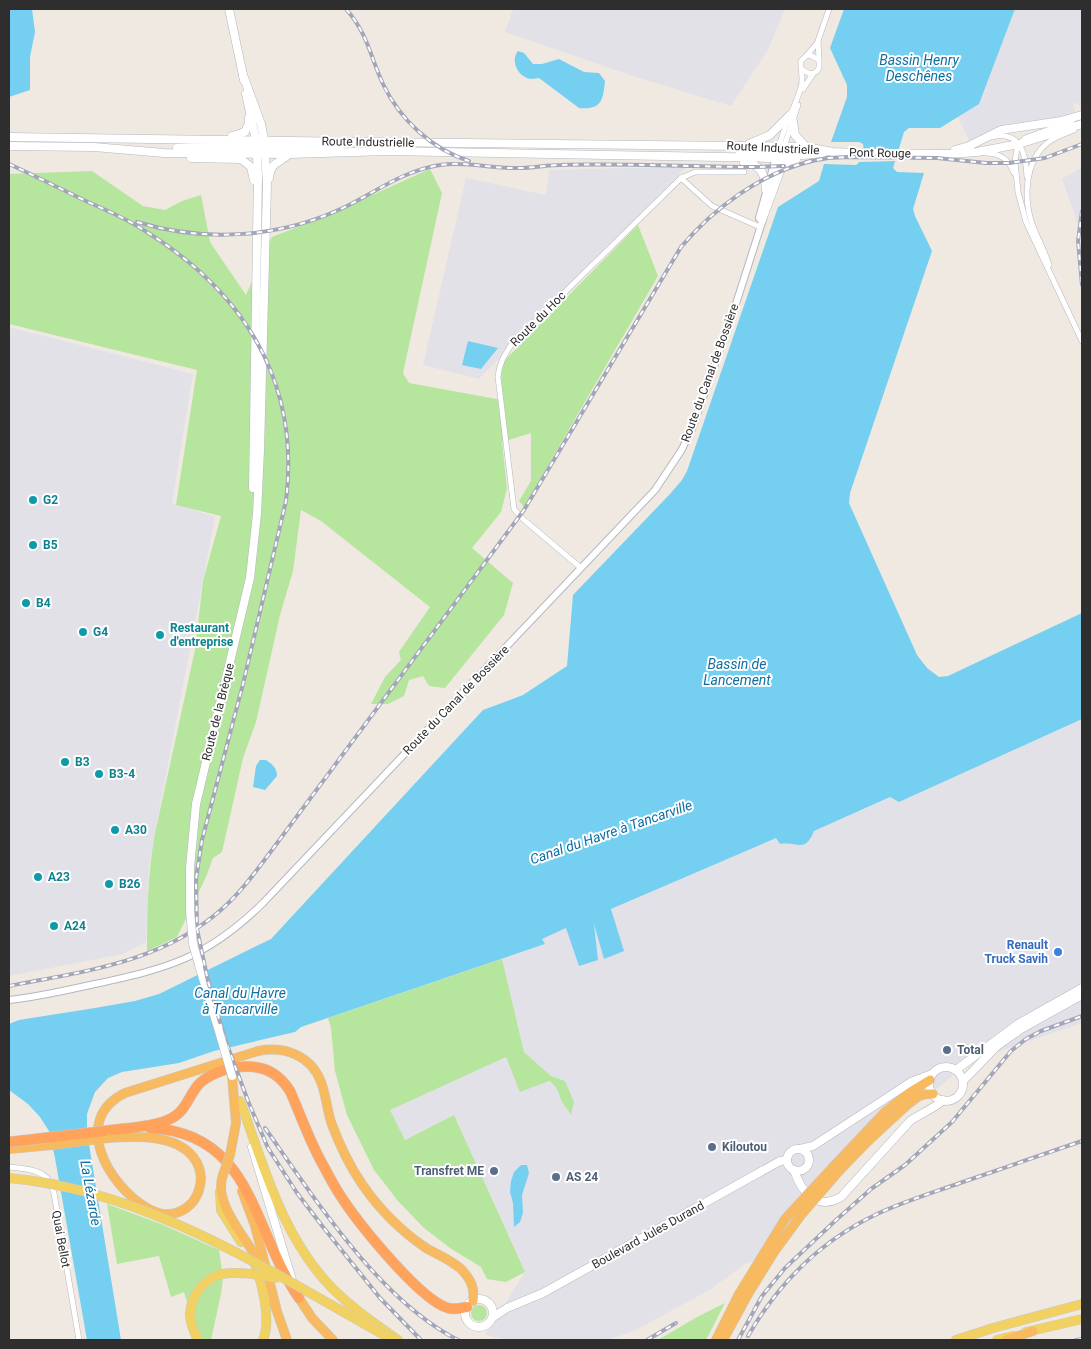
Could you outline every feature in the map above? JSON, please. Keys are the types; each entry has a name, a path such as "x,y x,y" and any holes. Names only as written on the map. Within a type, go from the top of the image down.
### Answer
{"highway":[{"path":"275,1049 295,1054 308,1062 318,1076 335,1133 345,1156 362,1184 385,1213 404,1230 424,1246 460,1268 472,1284 474,1290 470,1304 446,1308 428,1296 400,1270 342,1199 322,1164 290,1092 283,1081 268,1070 246,1066 221,1071 202,1081 182,1110 170,1119 106,1135 153,1138 183,1148 193,1156 200,1170 201,1184 197,1196 183,1210 170,1213 152,1210 127,1192 116,1180 105,1161 98,1141 98,1124 105,1109 112,1101 125,1093 258,1051 275,1049"},
{"path":"232,1076 236,1123 230,1155 222,1178 222,1196 232,1220 258,1258 287,1340"},
{"path":"716,1340 744,1294 837,1168 885,1112 931,1077"},
{"path":"837,1168 907,1105 919,1096 933,1094"},
{"path":"9,1149 164,1128 193,1137 218,1152 236,1171 280,1264 299,1298 312,1318 332,1340"},
{"path":"9,1142 147,1133 162,1133 194,1142 216,1156 239,1186 255,1226 276,1307"},
{"path":"723,1340 744,1294"},
{"path":"1006,1340 1033,1331"}],"main road":[{"path":"229,9 249,106 261,147"},
{"path":"243,75 261,124 270,136 311,137 336,142"},
{"path":"175,138 185,136 239,135 244,132 249,123 249,106"},
{"path":"941,153 969,146 1001,130 1061,121 1082,115"},
{"path":"739,146 752,143 770,135 792,118 795,135 806,151 783,166 760,224"},
{"path":"252,560 257,214 261,124"},
{"path":"941,153 957,154 1019,144 1082,125"},
{"name":"Route Industrielle","path":"9,137 175,138 261,147 289,154 388,151 641,156 806,151 833,152"},
{"path":"145,151 212,146 302,148 362,146 364,142"},
{"name":"Route Industrielle","path":"261,147 364,142 739,146 779,152 806,151"},
{"path":"9,146 94,146 145,151 180,158 228,158 241,160 251,167 254,173 257,214"},
{"name":"Route de la Brèque","path":"261,147 267,184 257,514 252,560 243,609 196,804 190,868 190,910 193,944 240,1100 285,1261 299,1298"},
{"name":"Pont Rouge","path":"833,152 941,153"},
{"path":"267,184 274,164 289,154"},
{"path":"538,154 590,160 753,163 763,172 766,178 766,190"},
{"path":"956,1070 1018,1024 1082,988"},
{"path":"963,1081 997,1046 1021,1029 1082,995"},
{"path":"946,1067 956,1070 963,1081 963,1086 958,1096 949,1100 943,1100 933,1094 930,1087 931,1077 936,1070 946,1067"},
{"path":"931,1077 911,1082 813,1146 792,1151 788,1155 787,1160 789,1166 794,1170 798,1184 811,1197 822,1202 836,1200 910,1121 922,1112 938,1105 943,1100"},
{"path":"240,1100 276,1200 300,1247 317,1270 339,1294 365,1317 398,1340"},
{"path":"794,1170 801,1170 808,1162 806,1152 800,1149"},
{"name":"Boulevard Jules Durand","path":"492,1318 507,1308 543,1293 780,1161 787,1160"},
{"path":"9,1178 49,1184 130,1205 184,1227 249,1260 393,1340"},
{"path":"222,1178 219,1195 221,1210 253,1259 261,1287 267,1325 263,1340"},
{"path":"198,1340 193,1330 190,1316 197,1292 204,1284 222,1274 236,1273 284,1280"},
{"path":"491,1305 493,1311 492,1318 487,1325 478,1327 470,1323 466,1316 470,1304 484,1300 491,1305 507,1308"},
{"path":"956,1340 1082,1304"},
{"path":"997,1340 1082,1319"}],"street":[{"path":"818,41 819,68 814,74 806,73 801,63 818,41 830,9"},
{"path":"807,55 814,55 819,60"},
{"name":"Route du Canal de Bossière","path":"792,118 801,89 803,70"},
{"name":"Route du Canal de Bossière","path":"760,224 766,190 779,152 803,90 814,74"},
{"path":"1053,277 1040,255 1021,207 1016,180 1015,157 1019,144 1028,136 1067,124 1082,115"},
{"path":"1027,187 1033,164 1043,148 1051,141 1082,125"},
{"path":"981,141 1002,136 1014,140 1023,149 1026,158 1029,216 1053,277 1082,341"},
{"name":"Route du Canal de Bossière","path":"9,1000 73,989 160,969 204,950 229,934 263,904 655,490 681,452 702,402 755,242 779,152"},
{"path":"957,154 987,153 1001,156 1009,163 1016,180"},
{"path":"744,172 695,172 681,178 712,206 760,224"},
{"name":"Route du Hoc","path":"581,568 523,519 514,509 504,435 499,368 503,356 511,346 681,178"},
{"name":"Quai Bellot","path":"9,1167 40,1173 48,1179 55,1200 79,1340"}],"shaded area":[{"path":"513,9 785,9 768,50 731,106 633,76 505,32"},
{"path":"1015,9 1082,9 1082,108 1078,102 1073,105 1075,112 1063,117 1008,124 970,143 958,117 979,104"},
{"path":"1082,167 1082,235 1062,179"},
{"path":"685,168 479,379 423,365 466,178 546,195 549,170"},
{"path":"9,327 193,374 172,503 215,517 149,867 146,942 123,954 9,976"},
{"path":"1082,719 1082,1023 971,1061 838,1168 778,1251 745,1264 711,1289 634,1331 608,1340 508,1340 485,1335 525,1272 454,1115 405,1140 389,1109 506,1057 556,1086 560,1091 561,1100 570,1114 565,1081 551,1076 524,1052 502,959 545,944 542,939 566,928 598,960 593,919 604,958 623,951 611,909 777,837 783,843 795,845 810,841 814,831 890,797 899,802"}],"green space":[{"path":"430,169 442,193 403,373 409,383 502,400 501,372 504,361 638,225 658,276 524,507 519,501 531,481 531,433 502,442 507,488 501,512 472,548 513,583 504,615 445,688 429,686 423,676 409,680 404,696 388,704 371,704 385,677 401,660 399,652 430,607 321,521 301,510 293,571 280,615 256,722 243,758 222,852 213,858 206,877 177,937 147,951 148,894 154,838 195,650 203,581 221,516 176,505 197,370 9,324 9,174 92,171 143,206 165,210 182,201 201,195 210,242 246,295 272,237 321,218"},
{"path":"502,959 524,1052 551,1076 565,1081 574,1102 571,1115 557,1089 549,1081 520,1092 506,1057 390,1110 405,1140 454,1115 525,1272 506,1282 487,1279 481,1267 450,1248 424,1228 398,1201 374,1170 347,1115 335,1071 331,1028 328,1018"},
{"path":"107,1204 161,1224 219,1250 223,1278 211,1340 199,1340 184,1292 171,1297 159,1256 117,1264"},
{"path":"725,1303 706,1340 658,1340 697,1317"},
{"path":"476,1305 482,1305 487,1310 485,1319 476,1321 471,1316 471,1310"}],"water":[{"path":"9,9 32,9 35,32 30,57 30,90 9,97"},
{"name":"Bassin de Lancement","path":"844,9 1015,9 979,104 940,128 909,128 904,132 893,168 897,172 924,173 913,209 932,251 850,493 849,503 917,655 927,668 939,677 948,676 1082,613 1082,719 899,802 890,797 814,831 811,838 804,844 780,844 776,838 611,909 624,951 604,959 594,924 598,960 579,966 566,928 542,939 545,944 301,1027 295,1032 214,1051 179,1063 122,1072 108,1078 95,1092 87,1114 87,1132 121,1340 87,1340 49,1131 28,1104 9,1090 9,1024 19,1020 135,1001 159,994 271,939 483,710 523,695 567,666 573,595 670,494 687,471 778,207 819,181 824,164 856,165 861,159 864,150 863,144 859,142 831,142 847,97 847,85 830,48"},
{"path":"518,51 524,53 533,64 542,64 559,59 584,72 599,73 605,81 600,102 592,107 579,108 539,78 526,78 519,72 515,64"},
{"path":"468,341 498,348 481,369 462,365"},
{"path":"260,760 266,760 270,763 277,773 277,776 265,790 253,787 256,766"},
{"path":"521,1165 527,1165 529,1173 522,1195 523,1213 520,1222 514,1227 513,1203 510,1192 511,1181 514,1172"}],"pier":[{"path":"861,149 902,149 898,161 858,162"}],"railway":[{"path":"346,9 364,36 383,84 398,110 418,132 430,141 455,156 469,161"},
{"path":"806,162 848,157 937,158 986,163 1009,163 1045,158 1082,144"},
{"path":"9,986 94,969 148,953 174,942 198,927 222,909 235,896 269,854 524,510 681,247 708,219 740,194 775,174 812,161"},
{"path":"9,164 129,221 178,253 209,280 235,310 257,342 273,378 284,416 288,457 286,501 243,684 202,840 196,879 197,929 208,981 225,1039 268,1148 297,1193 323,1227 380,1298 421,1340"},
{"path":"137,222 163,229 217,235 270,231 322,217 403,176 427,168 450,164 509,168 556,165 784,166"},
{"path":"1082,211 1078,241 1082,285"},
{"path":"738,1340 762,1296 785,1268 871,1189 905,1165 952,1122 1011,1051 1026,1039 1041,1031 1082,1016"},
{"path":"265,1128 327,1216 376,1275 429,1323 458,1340"},
{"path":"748,1336 773,1299 802,1266 819,1251 855,1226 906,1202 1082,1141"},
{"path":"647,1340 676,1323"},
{"path":"1076,1340 1082,1339"}],"place":[{"name":"G2","path":"33,500"},
{"name":"B5","path":"33,545"},
{"name":"B4","path":"26,603"},
{"name":"G4","path":"83,632"},
{"name":"Restaurant d'entreprise","path":"160,635"},
{"name":"B3","path":"65,762"},
{"name":"B3-4","path":"99,774"},
{"name":"A30","path":"115,830"},
{"name":"A23","path":"38,877"},
{"name":"B26","path":"109,884"},
{"name":"A24","path":"54,926"},
{"name":"Renault Truck Savih","path":"1058,952"},
{"name":"Total","path":"947,1050"},
{"name":"Kiloutou","path":"712,1147"},
{"name":"Transfret ME","path":"494,1171"},
{"name":"AS 24","path":"556,1177"}],"water label":[{"name":"Bassin Henry Deschênes","path":"919,68"},
{"name":"Canal du Havre à Tancarville","path":"611,832"},
{"name":"Canal du Havre à Tancarville","path":"240,1002"},
{"name":"La Lézarde","path":"91,1193"}]}
